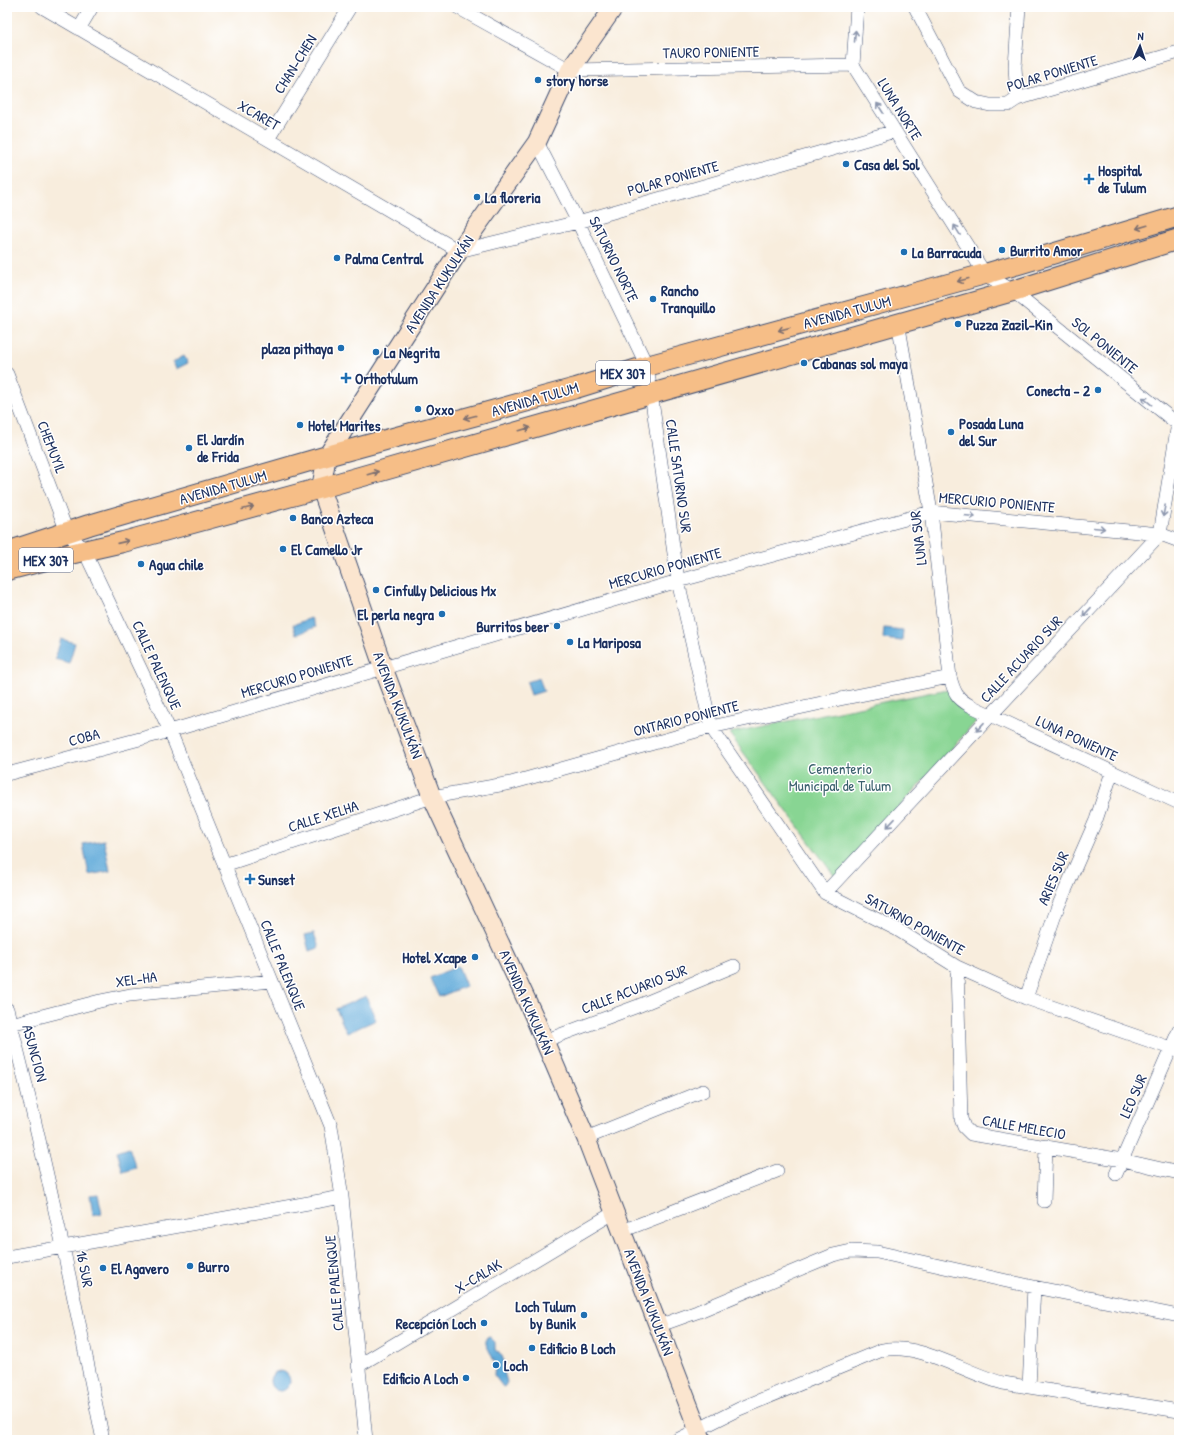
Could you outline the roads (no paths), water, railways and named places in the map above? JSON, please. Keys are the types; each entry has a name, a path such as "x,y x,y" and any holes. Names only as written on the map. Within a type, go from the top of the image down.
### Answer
{"main road":[{"name":"AVENIDA TULUM","path":"7,552 67,532 327,456 576,388 647,366 985,274 1179,216"},
{"name":"AVENIDA TULUM","path":"7,570 84,550 123,542 321,488 1013,290 1179,239"}],"street":[{"name":"XCARET","path":"42,7 459,251"},
{"path":"79,29 92,7"},
{"name":"CHAN-CHEN","path":"268,139 350,7"},
{"path":"457,7 570,70"},
{"name":"AVENIDA KUKULKÁN","path":"614,7 570,70 537,142 459,251 327,456 321,488 382,667 432,797 544,1041 586,1138 700,1435"},
{"path":"853,65 857,7"},
{"name":"POLAR PONIENTE","path":"915,7 959,91 976,102 990,105 1008,105 1017,99 1179,52"},
{"path":"1017,99 1015,67 1019,7"},
{"name":"TAURO PONIENTE","path":"570,70 853,65"},
{"name":"LUNA NORTE","path":"853,65 985,274 1013,290"},
{"name":"POLAR PONIENTE","path":"459,251 578,222 895,131"},
{"name":"SATURNO NORTE","path":"537,142 578,222 647,366 651,393"},
{"name":"SOL PONIENTE","path":"1013,290 1178,422"},
{"name":"LUNA SUR","path":"898,322 931,512 950,677 954,692 961,701"},
{"name":"CHEMUYIL","path":"7,374 67,532"},
{"name":"CALLE SATURNO SUR","path":"651,393 678,581 711,727"},
{"path":"1160,534 1178,422"},
{"name":"MERCURIO PONIENTE","path":"170,730 678,581 931,512 1160,534 1179,541"},
{"name":"CALLE PALENQUE","path":"67,532 84,550 170,730 331,1126 342,1197 366,1440"},
{"name":"CALLE ACUARIO SUR","path":"825,893 1160,534"},
{"name":"ONTARIO PONIENTE","path":"432,797 510,782 711,727 950,677"},
{"name":"LUNA PONIENTE","path":"961,701 1179,802"},
{"name":"SATURNO PONIENTE","path":"711,727 825,893 898,930 957,967 1026,998 1176,1049"},
{"name":"COBA","path":"7,774 170,730"},
{"name":"ARIES SUR","path":"1026,998 1057,909 1096,820 1112,772"},
{"name":"CALLE XELHA","path":"224,865 432,797"},
{"name":"CALLE ACUARIO SUR","path":"544,1041 638,1006 734,966"},
{"name":"CALLE MELECIO","path":"957,967 962,1119 964,1127 971,1134 1122,1160 1179,1174"},
{"name":"XEL-HA","path":"9,1024 100,1000 130,995 272,981"},
{"name":"ASUNCION","path":"7,1009 9,1024 32,1105"},
{"name":"LEO SUR","path":"1116,1174 1176,1049 1179,1030"},
{"path":"586,1138 703,1091"},
{"name":"16 SUR","path":"32,1105 64,1246 103,1440"},
{"path":"1044,1201 1046,1146"},
{"path":"622,1231 777,1171"},
{"path":"7,1257 342,1197"},
{"name":"X-CALAK","path":"358,1366 615,1212"},
{"path":"658,1326 697,1312 833,1255 851,1251 877,1252 1034,1287 1179,1316"},
{"path":"1029,1387 1034,1287"},
{"path":"677,1440 700,1435 739,1409 882,1350 895,1348 913,1350 993,1380 1179,1411"}],"water":[{"path":"184,356 188,363 176,369 173,362"},
{"path":"311,618 315,627 296,635 293,625"},
{"path":"884,628 903,630 902,641 883,639"},
{"path":"61,639 75,643 69,663 55,659"},
{"path":"539,678 544,691 531,695 527,682"},
{"path":"104,840 110,871 89,875 83,844"},
{"path":"314,933 319,948 309,951 305,935"},
{"path":"458,966 466,986 439,997 430,978"},
{"path":"366,996 376,1020 347,1033 336,1009"},
{"path":"129,1147 136,1168 123,1172 117,1151"},
{"path":"98,1194 102,1213 93,1215 90,1195"},
{"path":"490,1337 495,1342 495,1350 501,1354 504,1361 502,1365 507,1382 503,1387 494,1375 495,1363 486,1344 486,1338"},
{"path":"280,1371 287,1374 290,1381 287,1388 280,1391 273,1388 270,1381 273,1374"}],"place":[{"name":"story horse","path":"538,80"},
{"name":"Casa del Sol","path":"846,164"},
{"name":"Hospital de Tulum","path":"1089,179"},
{"name":"La floreria","path":"477,197"},
{"name":"Burrito Amor","path":"1002,250"},
{"name":"La Barracuda","path":"904,252"},
{"name":"Palma Central","path":"337,258"},
{"name":"Rancho Tranquillo","path":"653,299"},
{"name":"Puzza Zazil-Kin","path":"958,324"},
{"name":"plaza pithaya","path":"341,348"},
{"name":"La Negrita","path":"376,352"},
{"name":"Cabanas sol maya","path":"804,363"},
{"name":"Orthotulum","path":"346,378"},
{"name":"Conecta - 2","path":"1098,390"},
{"name":"Oxxo","path":"418,409"},
{"name":"Hotel Marites","path":"300,425"},
{"name":"Posada Luna del Sur","path":"951,432"},
{"name":"El Jardín de Frida","path":"189,448"},
{"name":"Banco Azteca","path":"293,518"},
{"name":"El Camello Jr","path":"283,549"},
{"name":"Agua chile","path":"141,564"},
{"name":"Cinfully Delicious Mx","path":"376,590"},
{"name":"El perla negra","path":"442,614"},
{"name":"Burritos beer","path":"557,626"},
{"name":"La Mariposa","path":"570,642"},
{"name":"Sunset","path":"250,879"},
{"name":"Hotel Xcape","path":"475,957"},
{"name":"Burro","path":"190,1266"},
{"name":"El Agavero","path":"103,1268"},
{"name":"Loch Tulum by Bunik","path":"584,1315"},
{"name":"Recepción Loch","path":"484,1323"},
{"name":"Edificio B Loch","path":"532,1348"},
{"name":"Loch","path":"496,1365"},
{"name":"Edificio A Loch","path":"466,1378"}],"park label":[{"name":"Cementerio Municipal de Tulum","path":"840,776"}]}
